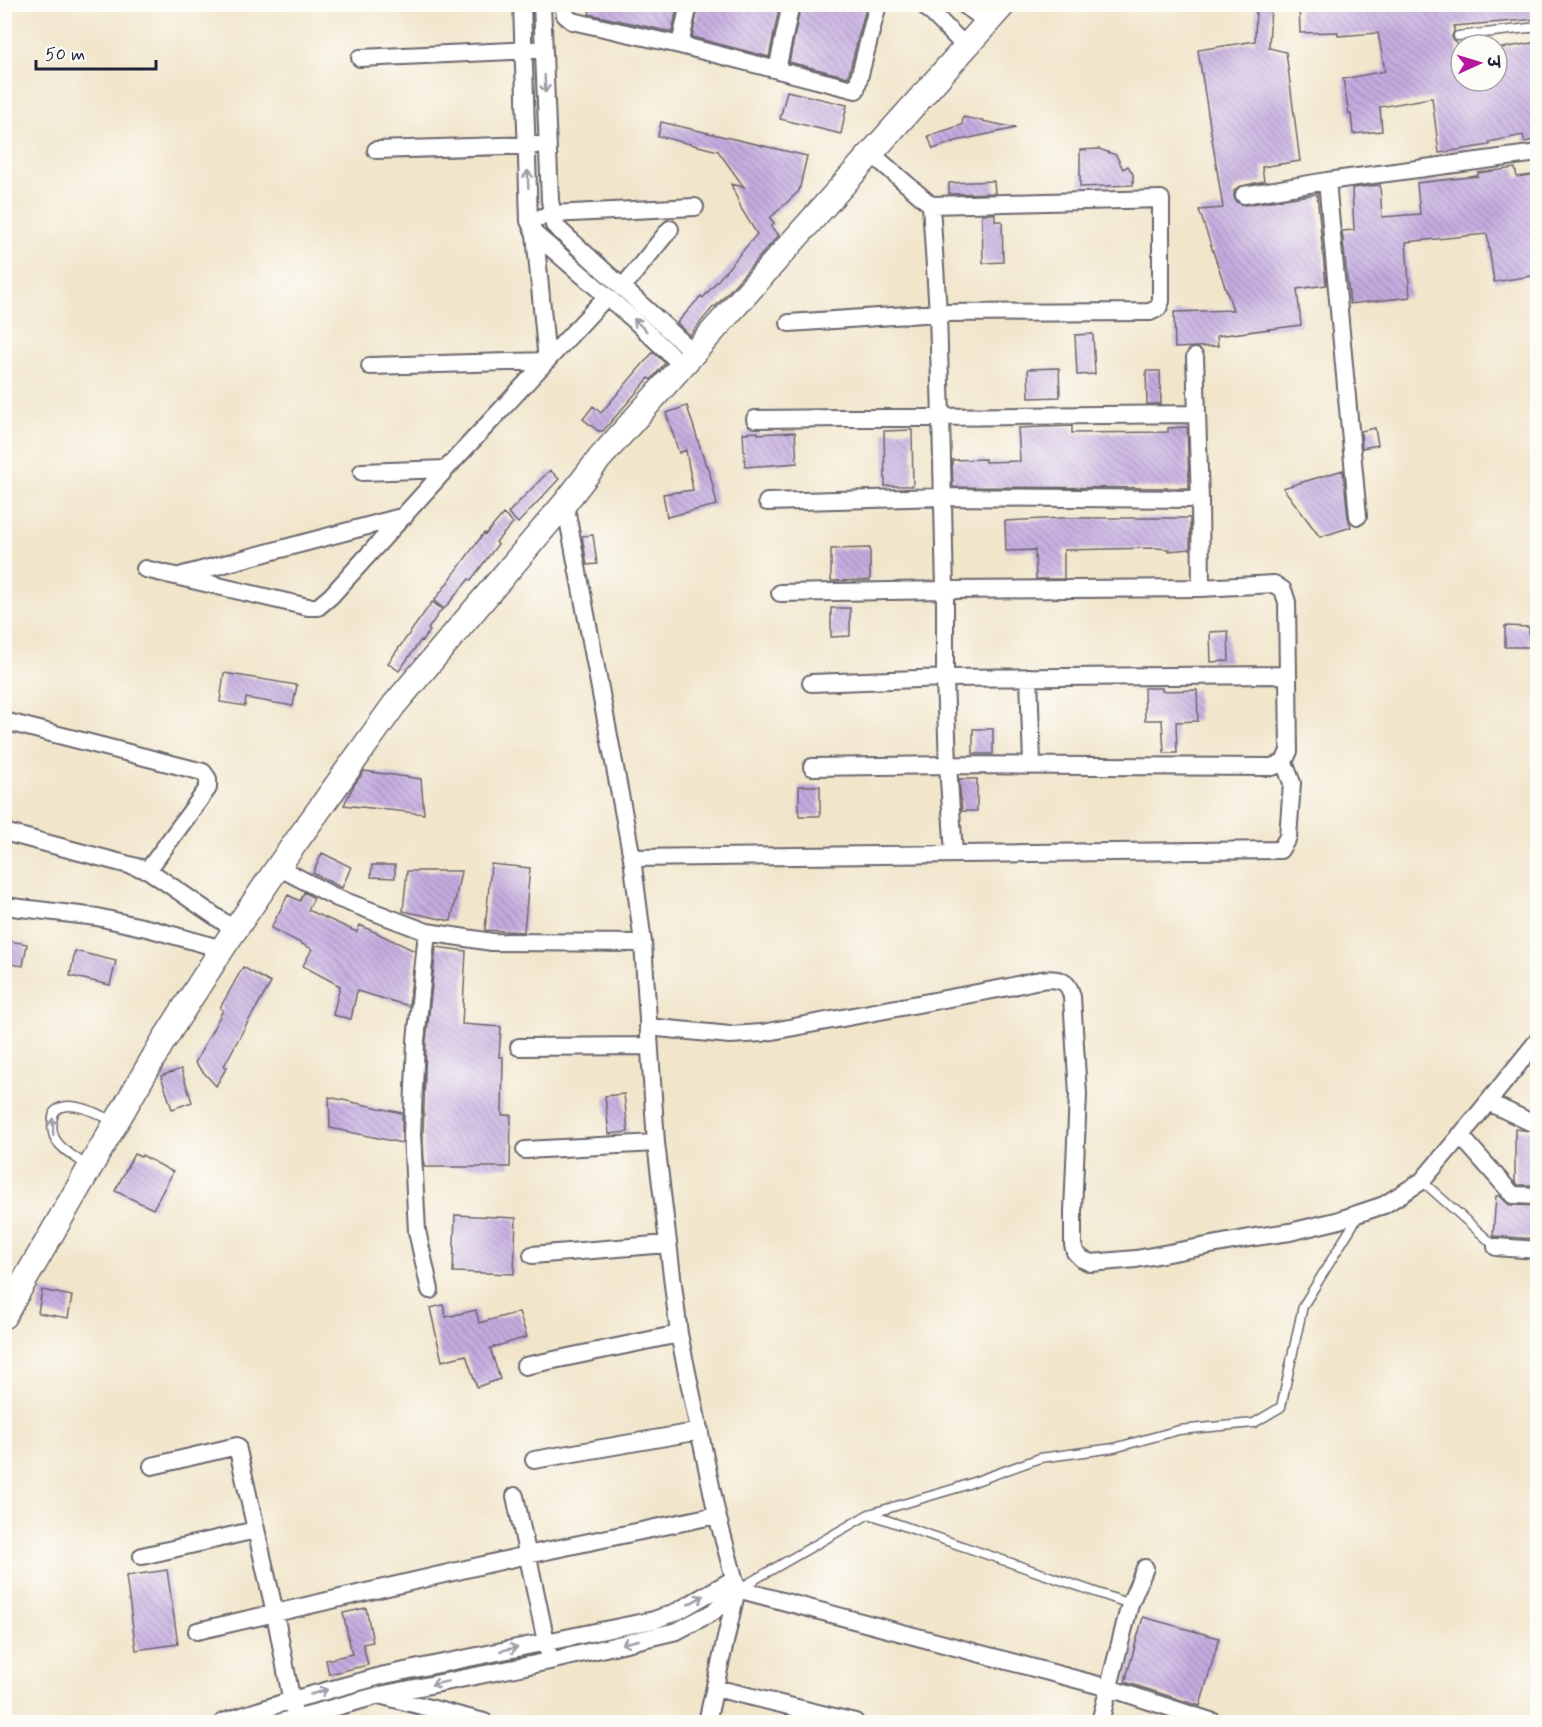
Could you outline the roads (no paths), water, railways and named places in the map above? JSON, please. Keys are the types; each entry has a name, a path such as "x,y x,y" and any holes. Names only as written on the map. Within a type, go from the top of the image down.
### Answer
{"main road":[{"path":"4,1316 162,1043 278,867 394,705 565,503 600,458 1004,4"}],"street":[{"path":"522,4 532,228 547,361"},
{"path":"542,4 551,214 554,225 608,286"},
{"path":"563,4 566,15 572,21 680,45 856,90 878,4"},
{"path":"680,45 689,4"},
{"path":"777,70 792,4"},
{"path":"923,4 966,47"},
{"path":"963,4 988,22"},
{"path":"360,58 543,49"},
{"path":"376,150 547,144"},
{"path":"1244,195 1327,181 1538,153"},
{"path":"789,322 938,313 1150,312 1158,308 1161,300 1161,199 931,205 872,154"},
{"path":"1327,181 1358,516"},
{"path":"931,205 938,313 945,678 954,854"},
{"path":"532,228 551,214 695,207"},
{"path":"532,228 608,286 688,359"},
{"path":"145,569 308,607 318,607 331,596 547,361 608,286 670,229"},
{"path":"1195,357 1201,588"},
{"path":"370,366 547,361"},
{"path":"755,419 1196,414"},
{"path":"362,472 446,469"},
{"path":"767,502 942,497 1200,499"},
{"path":"565,503 633,858 644,943 656,1143 679,1334 717,1515 735,1584 707,1722"},
{"path":"179,576 405,515"},
{"path":"780,594 1201,588 1274,584 1283,590 1287,602 1289,751 1284,762 1272,767 1032,764 812,767"},
{"path":"811,683 945,678 1287,675"},
{"path":"1029,677 1032,764"},
{"path":"4,720 203,772 208,779 208,788 148,870"},
{"path":"633,858 1280,850 1288,837 1292,783 1284,762"},
{"path":"4,832 148,870 229,940"},
{"path":"278,867 337,898 427,932 492,942 644,943"},
{"path":"4,906 97,917 151,929 229,940"},
{"path":"427,932 416,1041 412,1136 417,1231 430,1290"},
{"path":"648,1027 730,1035 762,1033 1046,979 1065,982 1072,998 1078,1094 1073,1245 1075,1252 1082,1259 1091,1263 1136,1259 1290,1232 1336,1221 1384,1205 1422,1180 1538,1040"},
{"path":"519,1047 649,1046"},
{"path":"1488,1102 1530,1122 1538,1122"},
{"path":"1460,1135 1513,1195 1538,1197"},
{"path":"525,1150 656,1143"},
{"path":"532,1255 667,1244"},
{"path":"1496,1247 1538,1250"},
{"path":"525,1366 679,1334"},
{"path":"534,1460 700,1431"},
{"path":"152,1466 237,1446 292,1700 288,1720 380,1695 550,1661 677,1631 713,1612 735,1584"},
{"path":"515,1496 550,1661"},
{"path":"196,1631 527,1555 717,1515"},
{"path":"142,1556 256,1530"},
{"path":"1100,1722 1130,1604 1145,1568"},
{"path":"223,1722 292,1700 385,1675 654,1620 735,1584 1109,1688 1214,1722"},
{"path":"715,1688 855,1722"},
{"path":"380,1695 484,1722"}],"lane":[{"path":"1485,33 1538,27"},
{"path":"90,1168 58,1144 52,1135 51,1124 54,1112 62,1107 77,1107 116,1123"},
{"path":"1422,1180 1496,1247"},
{"path":"735,1584 869,1514 957,1488 1040,1458 1114,1448 1179,1430 1254,1423 1281,1407 1303,1306 1360,1213"},
{"path":"869,1514 1130,1604"}]}
